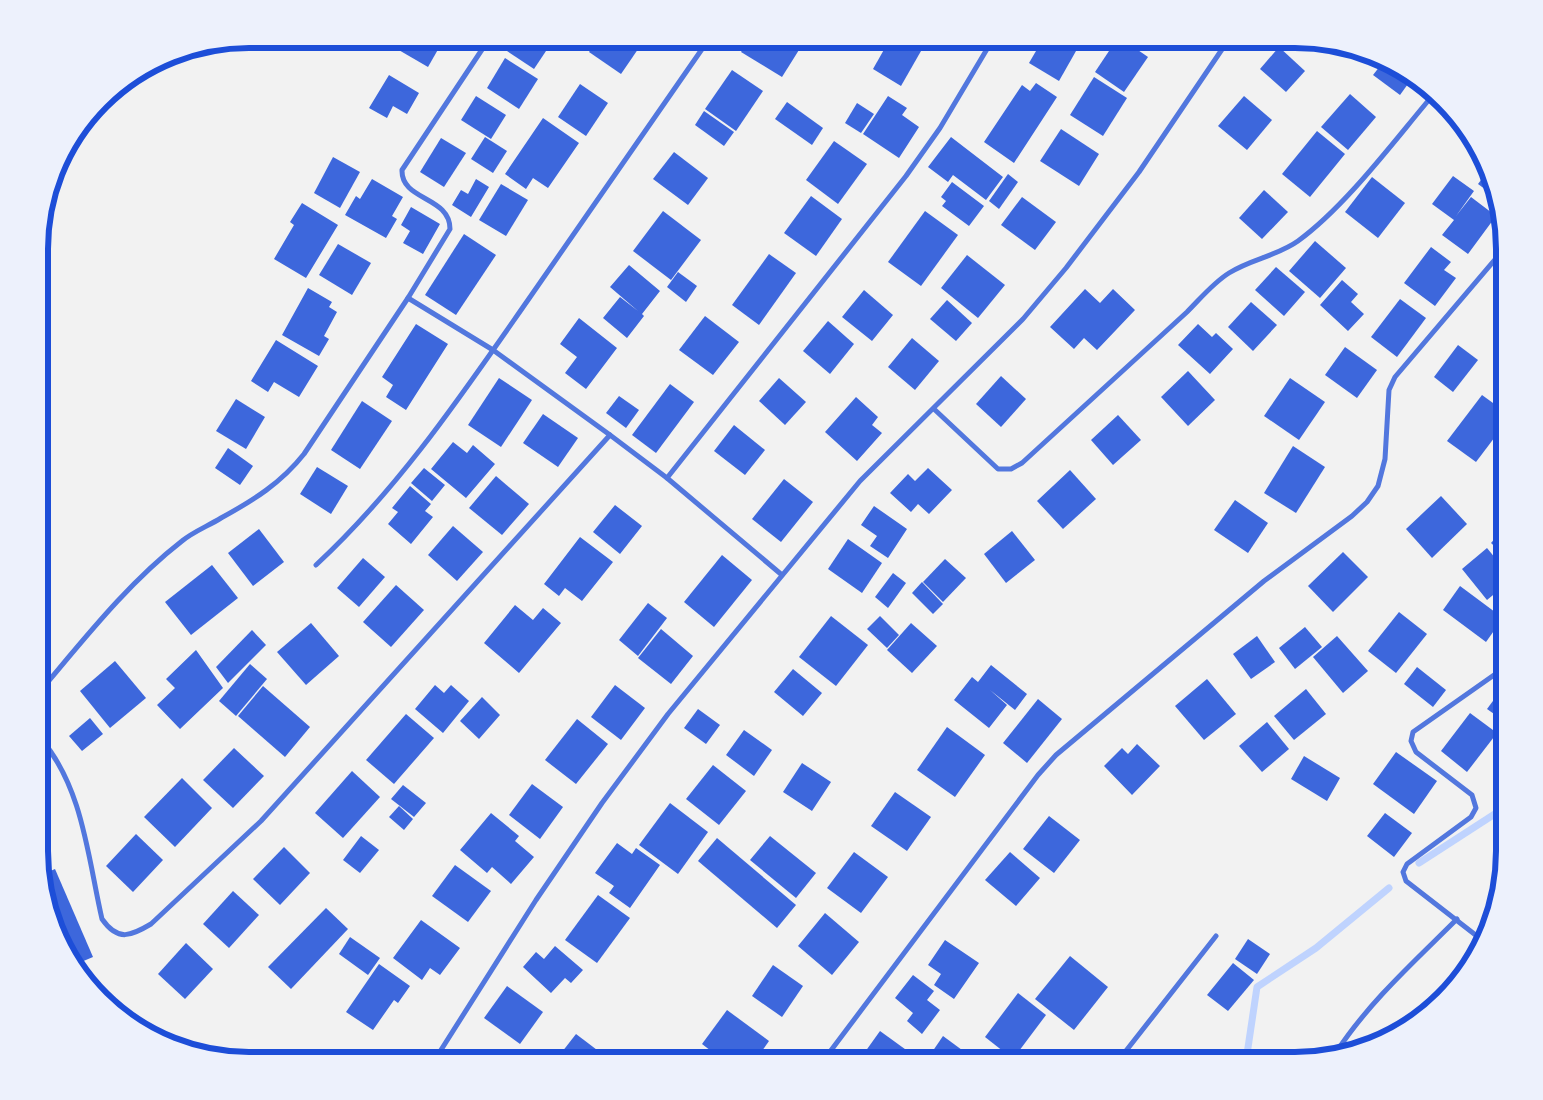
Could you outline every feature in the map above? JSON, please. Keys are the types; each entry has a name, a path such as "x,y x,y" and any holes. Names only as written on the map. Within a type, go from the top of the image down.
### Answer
{"street":[{"path":"48,681 163,556 184,539 250,503 288,474 304,454 408,298 450,229 450,221 441,207 406,185 402,177 402,170 483,48"},
{"path":"316,564 349,534 403,472 493,350 702,48"},
{"path":"667,478 906,176 940,128 988,48"},
{"path":"440,1052 536,900 602,803 668,714 860,481 1023,319 1066,268 1139,172 1223,48"},
{"path":"934,409 998,469 1011,470 1022,463 1180,319 1213,286 1245,264 1282,251 1320,222 1343,200 1429,99"},
{"path":"830,1052 1038,775 1056,755 1264,581 1368,502 1378,486 1385,459 1389,390 1395,377 1496,258"},
{"path":"408,298 493,350 610,435 667,478 782,575"},
{"path":"48,750 55,759 76,803 84,830 102,919 110,930 119,935 137,933 151,924 261,821 610,435"},
{"path":"1477,936 1406,881 1403,872 1407,864 1471,817 1476,808 1472,795 1416,752 1411,742 1414,732 1496,674"},
{"path":"1339,1048 1355,1024 1383,992 1457,919"},
{"path":"1125,1052 1216,936"}],"building":[{"path":"398,48 439,48 428,67"},
{"path":"509,48 548,48 534,69 507,51"},
{"path":"592,48 639,48 621,74 589,52"},
{"path":"743,48 800,48 782,77 741,52"},
{"path":"885,48 916,48 921,51 901,86 873,69"},
{"path":"1038,48 1078,48 1059,81 1029,63"},
{"path":"1111,48 1135,48 1148,57 1124,92 1095,72"},
{"path":"1280,48 1305,71 1286,92 1260,69"},
{"path":"505,58 538,79 519,109 487,88"},
{"path":"1380,67 1409,83 1400,95 1373,75"},
{"path":"732,70 763,91 736,131 705,109"},
{"path":"389,75 419,93 407,114 393,106 387,118 369,108"},
{"path":"1094,77 1127,98 1103,136 1070,115"},
{"path":"1036,83 1057,97 1014,163 984,142 1022,85 1030,91"},
{"path":"580,84 608,103 586,136 558,117"},
{"path":"1350,94 1376,117 1348,150 1321,127"},
{"path":"476,96 506,115 491,139 461,120"},
{"path":"888,96 907,108 902,115 919,127 899,158 863,134"},
{"path":"1244,96 1272,120 1247,150 1218,126"},
{"path":"787,102 823,128 812,145 775,119"},
{"path":"857,103 874,114 861,133 845,123"},
{"path":"704,111 734,132 724,146 695,125"},
{"path":"543,118 579,143 548,188 533,178 526,189 505,174"},
{"path":"1061,129 1099,154 1079,186 1040,161"},
{"path":"1317,131 1345,154 1310,197 1282,174"},
{"path":"485,137 507,151 493,173 471,159"},
{"path":"951,137 1003,177 986,200 953,175 948,182 928,167"},
{"path":"441,138 466,153 444,187 420,172"},
{"path":"834,141 867,164 838,204 806,180"},
{"path":"674,152 708,178 688,205 653,179"},
{"path":"333,157 360,172 340,208 314,193"},
{"path":"1008,174 1018,182 999,209 989,201"},
{"path":"1453,176 1474,191 1456,216 1471,197 1493,213 1494,219 1468,254 1442,235 1454,220 1432,204"},
{"path":"1372,177 1405,203 1378,238 1345,212"},
{"path":"1482,178 1487,191 1478,184"},
{"path":"372,179 403,197 392,216 397,219 386,238 345,215 356,196 360,199"},
{"path":"476,179 489,187 471,217 452,205 461,190 468,194"},
{"path":"952,182 984,206 969,226 942,206 946,201 941,197"},
{"path":"501,184 528,200 506,236 479,220"},
{"path":"1264,190 1288,212 1262,239 1239,218"},
{"path":"811,196 842,219 816,256 784,233"},
{"path":"1022,197 1056,222 1035,250 1001,225"},
{"path":"302,203 338,225 306,278 274,259 294,225 290,222"},
{"path":"411,207 440,224 423,254 403,243 410,231 401,225"},
{"path":"663,211 701,240 671,280 633,251"},
{"path":"925,211 958,235 921,286 888,262"},
{"path":"464,234 496,255 456,315 425,295"},
{"path":"1315,241 1346,268 1320,298 1289,271"},
{"path":"338,244 371,263 352,295 319,275"},
{"path":"1431,247 1451,262 1444,270 1456,278 1435,306 1404,283"},
{"path":"769,254 796,273 759,325 732,305"},
{"path":"967,255 1005,285 978,318 941,288"},
{"path":"629,265 660,291 642,314 644,316 627,338 603,318 620,297 638,311 610,287"},
{"path":"1276,267 1305,292 1284,316 1255,290"},
{"path":"678,272 697,286 686,302 667,287"},
{"path":"1342,280 1358,294 1351,302 1364,314 1348,331 1320,305"},
{"path":"308,288 332,302 329,307 337,312 324,336 329,339 319,356 282,335"},
{"path":"1085,289 1100,303 1113,289 1135,310 1097,350 1084,338 1074,349 1050,327"},
{"path":"864,290 893,315 872,341 842,317"},
{"path":"1400,299 1426,318 1397,357 1371,337"},
{"path":"947,300 972,323 956,341 930,319"},
{"path":"1251,302 1277,325 1253,351 1228,327"},
{"path":"705,316 739,342 713,375 679,350"},
{"path":"579,318 617,348 586,389 565,373 577,357 560,344"},
{"path":"828,321 854,344 830,374 803,351"},
{"path":"416,324 448,344 406,410 386,397 393,385 382,377"},
{"path":"1198,324 1212,337 1216,333 1233,349 1210,374 1178,345"},
{"path":"912,338 939,361 915,390 888,367"},
{"path":"276,340 318,366 299,397 274,382 268,392 251,381"},
{"path":"1458,345 1478,360 1453,392 1434,377"},
{"path":"1345,347 1377,370 1357,398 1325,375"},
{"path":"1188,371 1215,400 1188,426 1161,397"},
{"path":"1001,376 1026,399 1001,427 976,404"},
{"path":"499,378 532,400 501,447 468,425"},
{"path":"779,378 806,402 785,425 759,401"},
{"path":"1290,378 1325,402 1299,440 1264,416"},
{"path":"670,384 694,402 656,453 632,435"},
{"path":"1482,395 1496,405 1496,436 1476,462 1447,441"},
{"path":"619,396 639,410 626,428 606,413"},
{"path":"856,397 878,417 872,425 882,433 857,461 825,432"},
{"path":"236,399 265,417 246,449 216,431"},
{"path":"362,401 392,421 360,469 331,450"},
{"path":"543,414 578,438 558,467 523,443"},
{"path":"1118,415 1141,440 1113,465 1091,440"},
{"path":"734,425 765,450 745,475 714,451"},
{"path":"453,442 467,453 473,445 495,464 466,498 431,469"},
{"path":"1293,446 1325,467 1296,513 1264,493"},
{"path":"228,448 253,466 240,485 215,468"},
{"path":"317,467 348,486 331,514 300,494"},
{"path":"424,468 445,485 432,501 411,483"},
{"path":"928,468 952,490 929,514 918,504 911,512 890,493 908,474 915,481"},
{"path":"1070,470 1096,499 1063,529 1037,501"},
{"path":"496,476 529,504 502,535 469,508"},
{"path":"784,479 813,502 781,542 752,519"},
{"path":"410,486 431,504 425,511 433,517 411,544 388,524 398,512 392,508"},
{"path":"1441,496 1467,524 1432,558 1406,529"},
{"path":"1235,500 1268,523 1248,553 1214,530"},
{"path":"615,505 642,526 620,554 593,532"},
{"path":"874,506 907,529 888,558 870,546 877,536 861,525"},
{"path":"453,526 483,552 457,581 428,555"},
{"path":"259,529 284,562 253,586 228,553"},
{"path":"1012,531 1035,560 1006,583 984,554"},
{"path":"580,537 613,562 582,601 565,588 559,596 544,584"},
{"path":"1496,537 1496,548 1491,543"},
{"path":"848,539 882,563 862,593 828,569"},
{"path":"1487,548 1496,559 1496,593 1487,600 1462,569"},
{"path":"1343,552 1368,577 1333,612 1308,586"},
{"path":"722,555 752,580 714,627 684,602"},
{"path":"363,558 385,577 359,607 337,588"},
{"path":"945,559 966,578 943,602 923,582"},
{"path":"212,565 238,598 191,635 165,602"},
{"path":"893,573 906,583 888,608 875,597"},
{"path":"922,582 943,604 933,614 912,593"},
{"path":"396,585 424,610 391,647 363,622"},
{"path":"1460,586 1496,613 1496,628 1486,642 1443,610"},
{"path":"648,603 667,618 638,656 619,640"},
{"path":"515,605 533,620 543,608 561,623 519,673 484,643"},
{"path":"1399,612 1427,634 1396,673 1368,651"},
{"path":"831,616 868,645 836,686 799,657"},
{"path":"880,616 899,635 887,648 867,629"},
{"path":"311,623 339,656 306,685 277,652"},
{"path":"911,623 937,646 912,673 887,650"},
{"path":"1305,627 1322,647 1295,669 1279,648"},
{"path":"661,629 693,656 671,684 638,658"},
{"path":"252,630 266,645 228,683 216,667"},
{"path":"1257,636 1275,662 1251,679 1233,654"},
{"path":"1337,636 1368,671 1343,693 1313,657"},
{"path":"196,650 223,688 180,729 157,705 175,688 166,679"},
{"path":"115,661 146,698 110,728 80,691"},
{"path":"250,664 267,679 236,716 219,701"},
{"path":"991,665 1027,694 1015,710 990,690 1007,705 989,728 954,700 972,677 978,682"},
{"path":"1417,667 1446,690 1433,707 1404,684"},
{"path":"793,669 822,693 803,716 774,692"},
{"path":"1207,679 1236,714 1204,740 1175,706"},
{"path":"435,685 444,693 451,685 469,701 443,733 415,709"},
{"path":"615,685 645,708 621,740 591,717"},
{"path":"263,686 310,727 285,757 238,716"},
{"path":"1306,689 1326,714 1294,740 1274,716"},
{"path":"482,697 500,715 479,739 460,721"},
{"path":"1496,697 1496,715 1487,709"},
{"path":"1038,699 1062,719 1027,763 1003,743"},
{"path":"698,709 720,725 706,744 684,728"},
{"path":"1470,713 1496,732 1467,772 1441,751"},
{"path":"406,714 434,738 394,784 366,760"},
{"path":"90,718 103,734 82,751 69,736"},
{"path":"577,719 608,744 576,784 545,760"},
{"path":"1267,722 1289,749 1262,772 1239,746"},
{"path":"947,727 985,755 955,797 917,770"},
{"path":"744,730 772,750 754,776 726,755"},
{"path":"1137,744 1160,766 1132,795 1104,766 1122,748 1128,754"},
{"path":"234,748 264,776 233,808 203,780"},
{"path":"1396,752 1437,781 1414,814 1373,784"},
{"path":"1304,756 1340,778 1327,801 1291,779"},
{"path":"802,763 831,782 812,811 783,792"},
{"path":"713,765 746,791 719,825 686,799"},
{"path":"352,771 380,797 343,838 315,813"},
{"path":"182,778 212,808 175,847 144,817"},
{"path":"532,784 563,807 540,839 509,815"},
{"path":"403,785 426,803 414,817 391,799"},
{"path":"895,792 931,817 907,851 871,826"},
{"path":"670,803 708,832 678,874 639,845"},
{"path":"399,806 413,819 404,830 389,817"},
{"path":"491,813 519,836 515,841 534,857 511,884 492,867 487,873 460,850"},
{"path":"1385,813 1412,833 1394,857 1367,836"},
{"path":"1049,816 1080,840 1054,873 1023,849"},
{"path":"136,834 163,860 133,892 106,866"},
{"path":"361,836 379,850 360,873 343,860"},
{"path":"770,836 816,873 796,898 750,860"},
{"path":"717,838 796,905 777,928 698,861"},
{"path":"617,843 632,854 636,848 660,865 630,908 609,893 614,886 595,873"},
{"path":"284,847 310,873 280,905 253,879"},
{"path":"854,852 888,877 861,913 827,888"},
{"path":"1010,852 1040,878 1016,906 985,880"},
{"path":"455,865 491,891 468,922 432,896"},
{"path":"55,869 93,957 81,962 74,952 54,904 49,872"},
{"path":"233,891 259,915 229,948 203,924"},
{"path":"598,895 630,918 597,963 565,940"},
{"path":"326,908 348,929 291,989 268,967"},
{"path":"825,913 859,942 832,975 798,946"},
{"path":"421,920 460,948 440,975 430,968 422,980 393,958"},
{"path":"350,937 380,958 368,975 339,954"},
{"path":"1248,939 1270,954 1257,974 1235,959"},
{"path":"945,940 979,963 954,999 934,985 941,974 928,965"},
{"path":"186,943 213,969 185,999 158,974"},
{"path":"555,946 583,970 571,983 565,978 551,993 523,967 536,952 544,959"},
{"path":"1070,956 1108,987 1074,1030 1035,999"},
{"path":"1233,963 1254,980 1228,1011 1207,995"},
{"path":"379,964 410,986 398,1003 394,1000 373,1030 346,1012"},
{"path":"773,965 803,986 782,1017 752,996"},
{"path":"913,975 934,991 927,1000 940,1010 922,1034 907,1021 913,1013 895,998"},
{"path":"507,986 543,1012 520,1044 484,1018"},
{"path":"1018,993 1046,1015 1018,1052 1004,1052 985,1037"},
{"path":"727,1010 769,1041 761,1052 712,1052 702,1044"},
{"path":"880,1031 909,1052 865,1052"},
{"path":"576,1034 600,1052 562,1052"},
{"path":"943,1036 962,1050 961,1052 932,1052"}],"waterway":[{"path":"1419,863 1496,813"},
{"path":"1247,1052 1257,987 1316,948 1389,888"}]}
